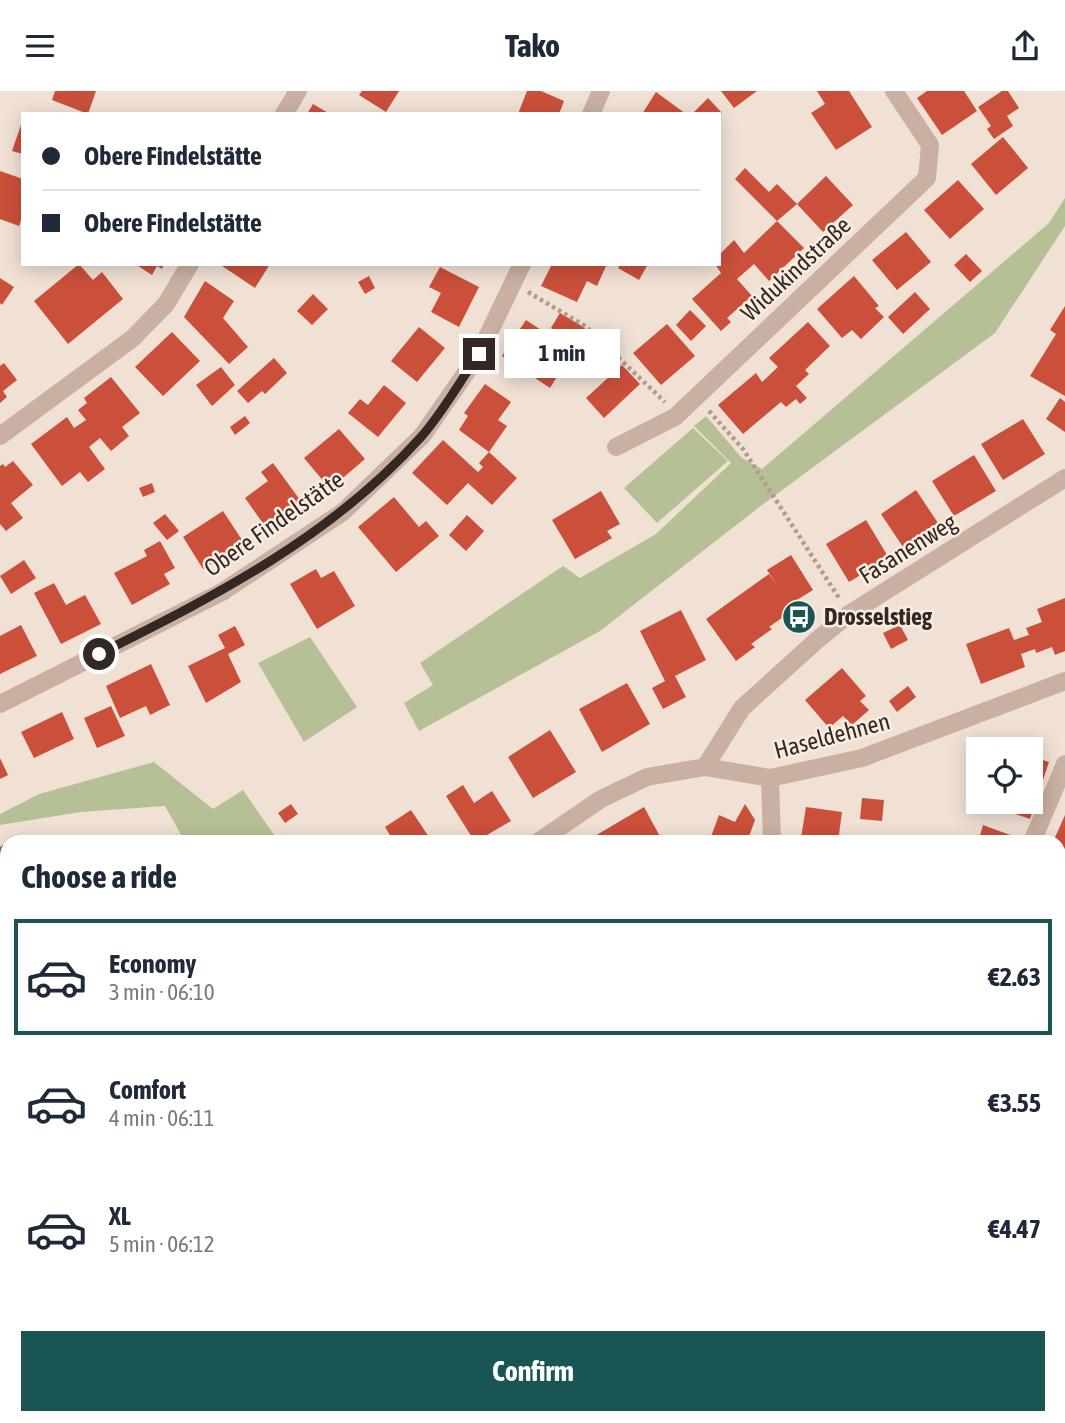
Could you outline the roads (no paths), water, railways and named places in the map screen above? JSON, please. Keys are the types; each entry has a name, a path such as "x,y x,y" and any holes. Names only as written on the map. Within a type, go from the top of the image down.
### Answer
{"street":[{"path":"285,112 298,91"},
{"path":"592,112 601,91"},
{"name":"Widukindstraße","path":"616,447 678,415 927,178 930,145 894,91"},
{"path":"0,436 133,338 166,304 189,266"},
{"name":"Obere Findelstätte","path":"0,703 222,592 343,512 422,436 479,354 521,266"},
{"name":"Fasanenweg","path":"705,767 742,708 849,614 1065,478"},
{"name":"Haseldehnen","path":"548,835 601,799 647,777 705,767 770,778 862,758 1065,681"},
{"path":"1035,835 1065,764"},
{"path":"770,778 772,835"}],"place":[{"name":"Drosselstieg","path":"799,617"}]}
